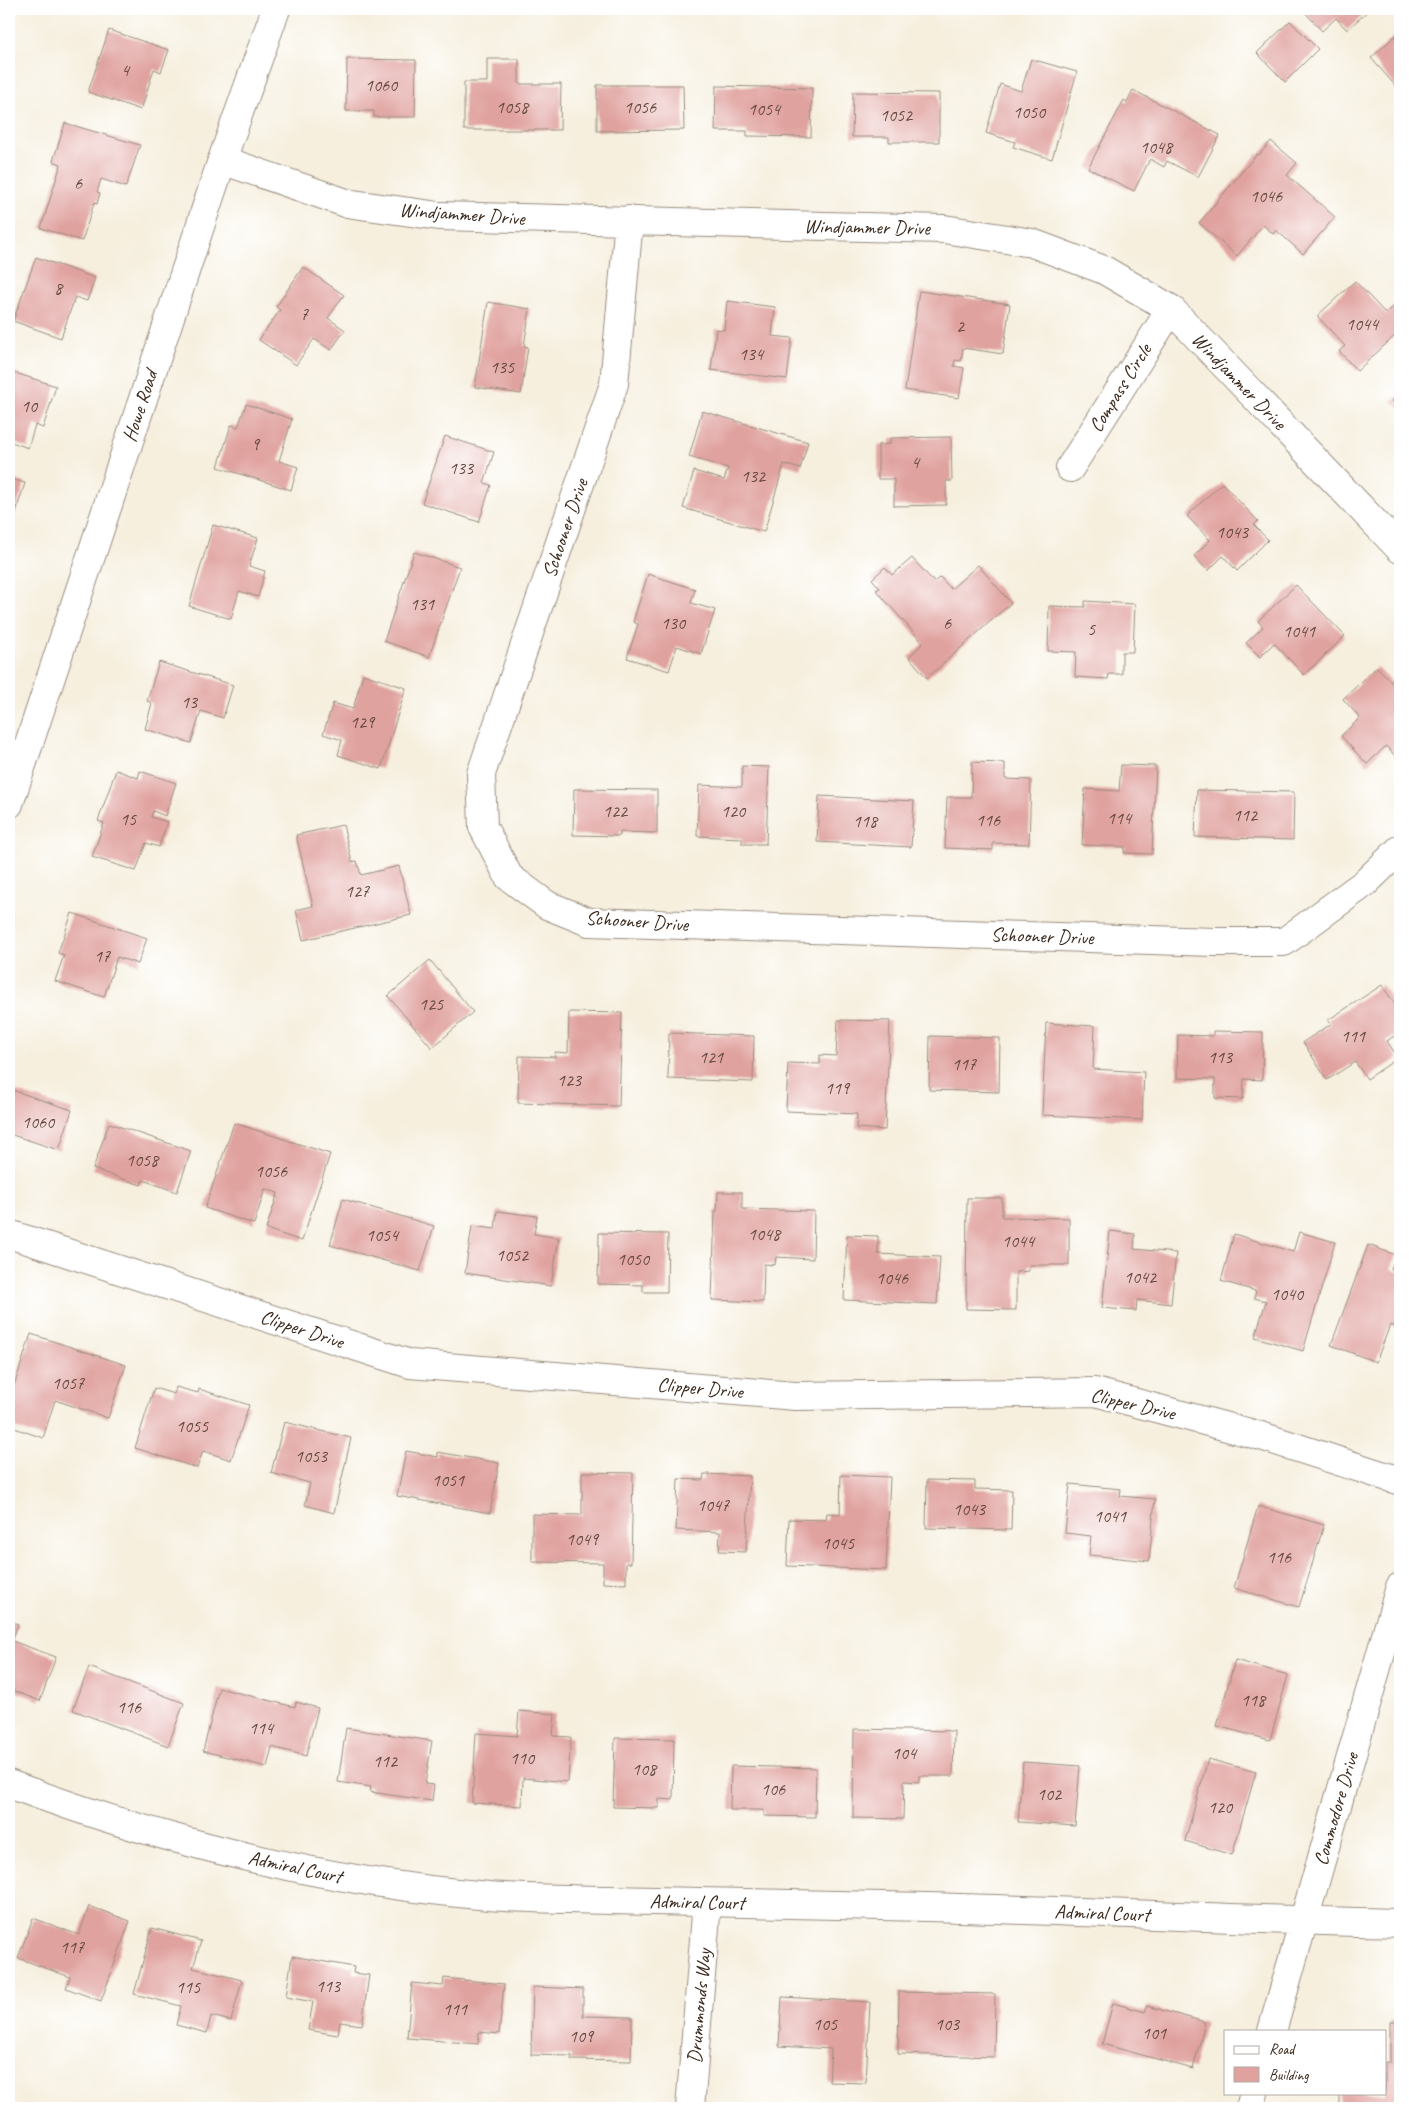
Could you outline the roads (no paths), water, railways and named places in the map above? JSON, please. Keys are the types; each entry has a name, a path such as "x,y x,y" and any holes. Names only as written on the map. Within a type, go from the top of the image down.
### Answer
{"street":[{"name":"Howe Road","path":"9,804 222,160 276,9"},
{"name":"Windjammer Drive","path":"222,160 346,203 439,216 944,229 1032,243 1104,270 1171,309 1400,550"},
{"name":"Schooner Drive","path":"628,220 614,384 481,774 483,827 509,877 547,905 589,922 1204,942 1284,942 1366,882 1400,849"},
{"name":"Compass Circle","path":"1070,468 1171,309"},
{"name":"Clipper Drive","path":"9,1234 410,1364 795,1396 1095,1392 1261,1436 1400,1481"},
{"name":"Commodore Drive","path":"1272,2030 1400,1587"},
{"name":"Admiral Court","path":"9,1784 85,1812 197,1846 316,1872 392,1885 491,1896 707,1903 930,1907 1400,1923"},
{"name":"Drummonds Way","path":"690,2108 707,1903"},
{"path":"1250,2108 1254,2094"}]}
